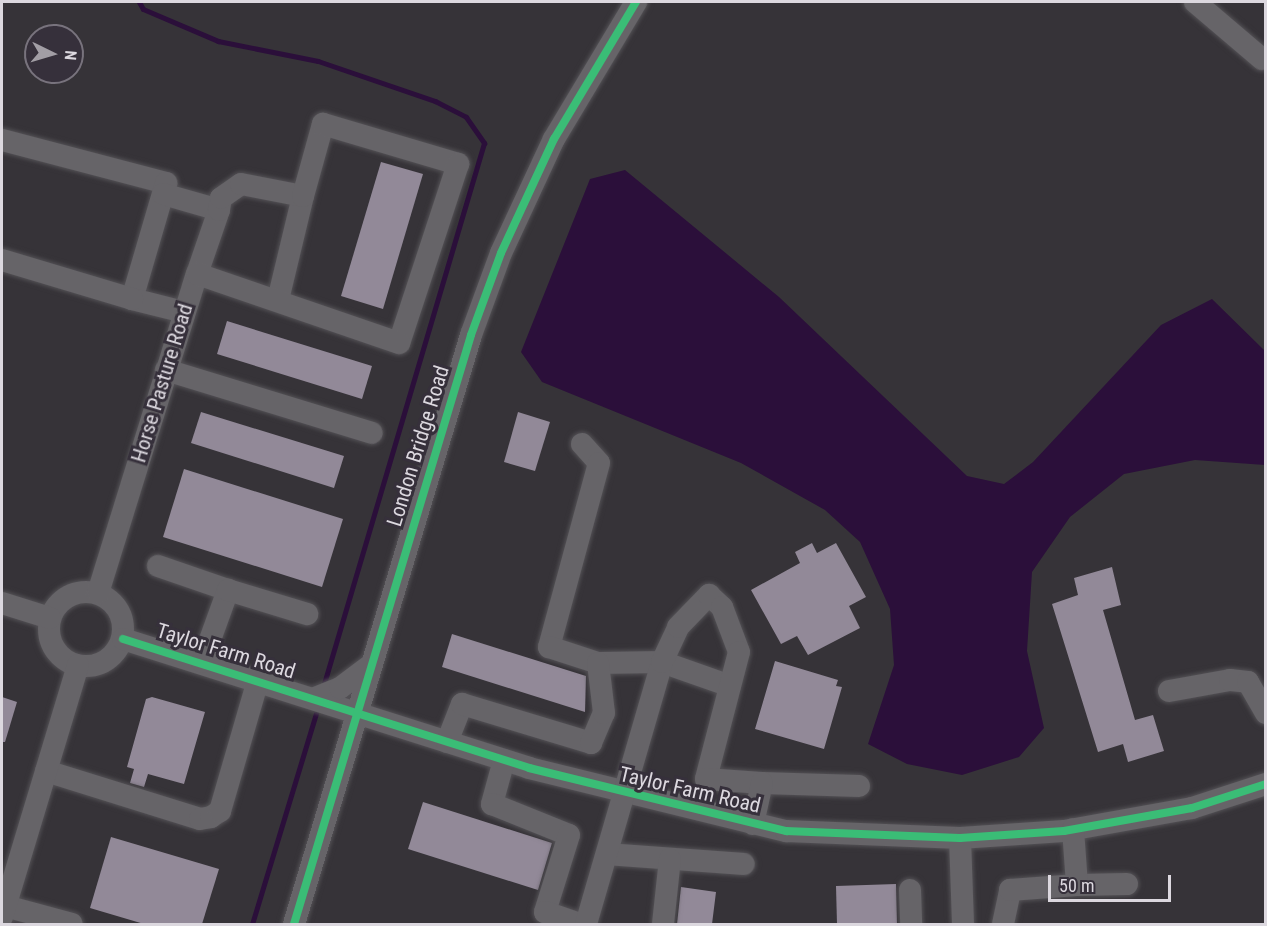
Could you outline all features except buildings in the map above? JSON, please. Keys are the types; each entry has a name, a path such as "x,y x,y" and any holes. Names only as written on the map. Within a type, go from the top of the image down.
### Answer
{"street":[{"name":"London Bridge Road","path":"294,924 372,664 501,253 559,130 636,2"},
{"path":"1195,2 1262,59"},
{"path":"196,274 399,343 458,164 323,124 278,300"},
{"path":"2,140 166,183 132,300"},
{"name":"Horse Pasture Road","path":"98,593 221,198 241,184 303,196"},
{"path":"163,194 219,210"},
{"path":"2,260 132,300 184,312"},
{"path":"166,370 372,433"},
{"path":"582,444 599,463 549,647 598,663 662,662 730,686"},
{"path":"158,566 307,614"},
{"path":"202,662 228,590"},
{"path":"72,924 3,912 78,665 57,652 50,618 64,598 98,593"},
{"name":"Taylor Farm Road","path":"98,593 116,606 123,639"},
{"path":"586,924 662,662 678,627 709,595 722,608 739,652 706,779 859,786"},
{"path":"2,603 50,618"},
{"name":"Taylor Farm Road","path":"123,639 202,662 504,760 624,794 753,824 850,836 960,838 1073,830 1192,808 1266,784"},
{"name":"Taylor Farm Road","path":"78,665 100,664 123,639"},
{"path":"447,742 462,704 591,743 604,713 598,663"},
{"path":"315,698 340,688 372,664"},
{"path":"46,771 200,819 211,817 220,811 258,680"},
{"path":"1169,692 1230,680 1248,682 1266,713"},
{"path":"504,760 492,804 569,835 545,912 579,924"},
{"path":"753,824 762,783"},
{"path":"1073,830 1077,885"},
{"path":"960,838 963,924"},
{"path":"607,854 744,864"},
{"path":"663,924 670,860"},
{"path":"1003,924 1010,890 1127,884"},
{"path":"910,890 911,924"}],"shaded area":[{"path":"625,170 779,297 967,476 1004,484 1033,462 1161,325 1212,299 1265,351 1265,465 1195,460 1124,474 1070,517 1032,572 1027,651 1044,728 1019,757 962,775 907,764 868,744 894,665 890,609 860,542 825,510 741,463 542,382 521,352 590,179"}],"waterway":[{"path":"139,2 143,9 218,41 318,61 435,101 466,117 484,143 323,687"},
{"path":"252,924 316,713"}],"cycle path":[{"path":"294,924 471,335 501,253 554,139 636,2"},
{"path":"123,639 529,768 786,831 960,838 1064,831 1192,808 1266,784"}]}
